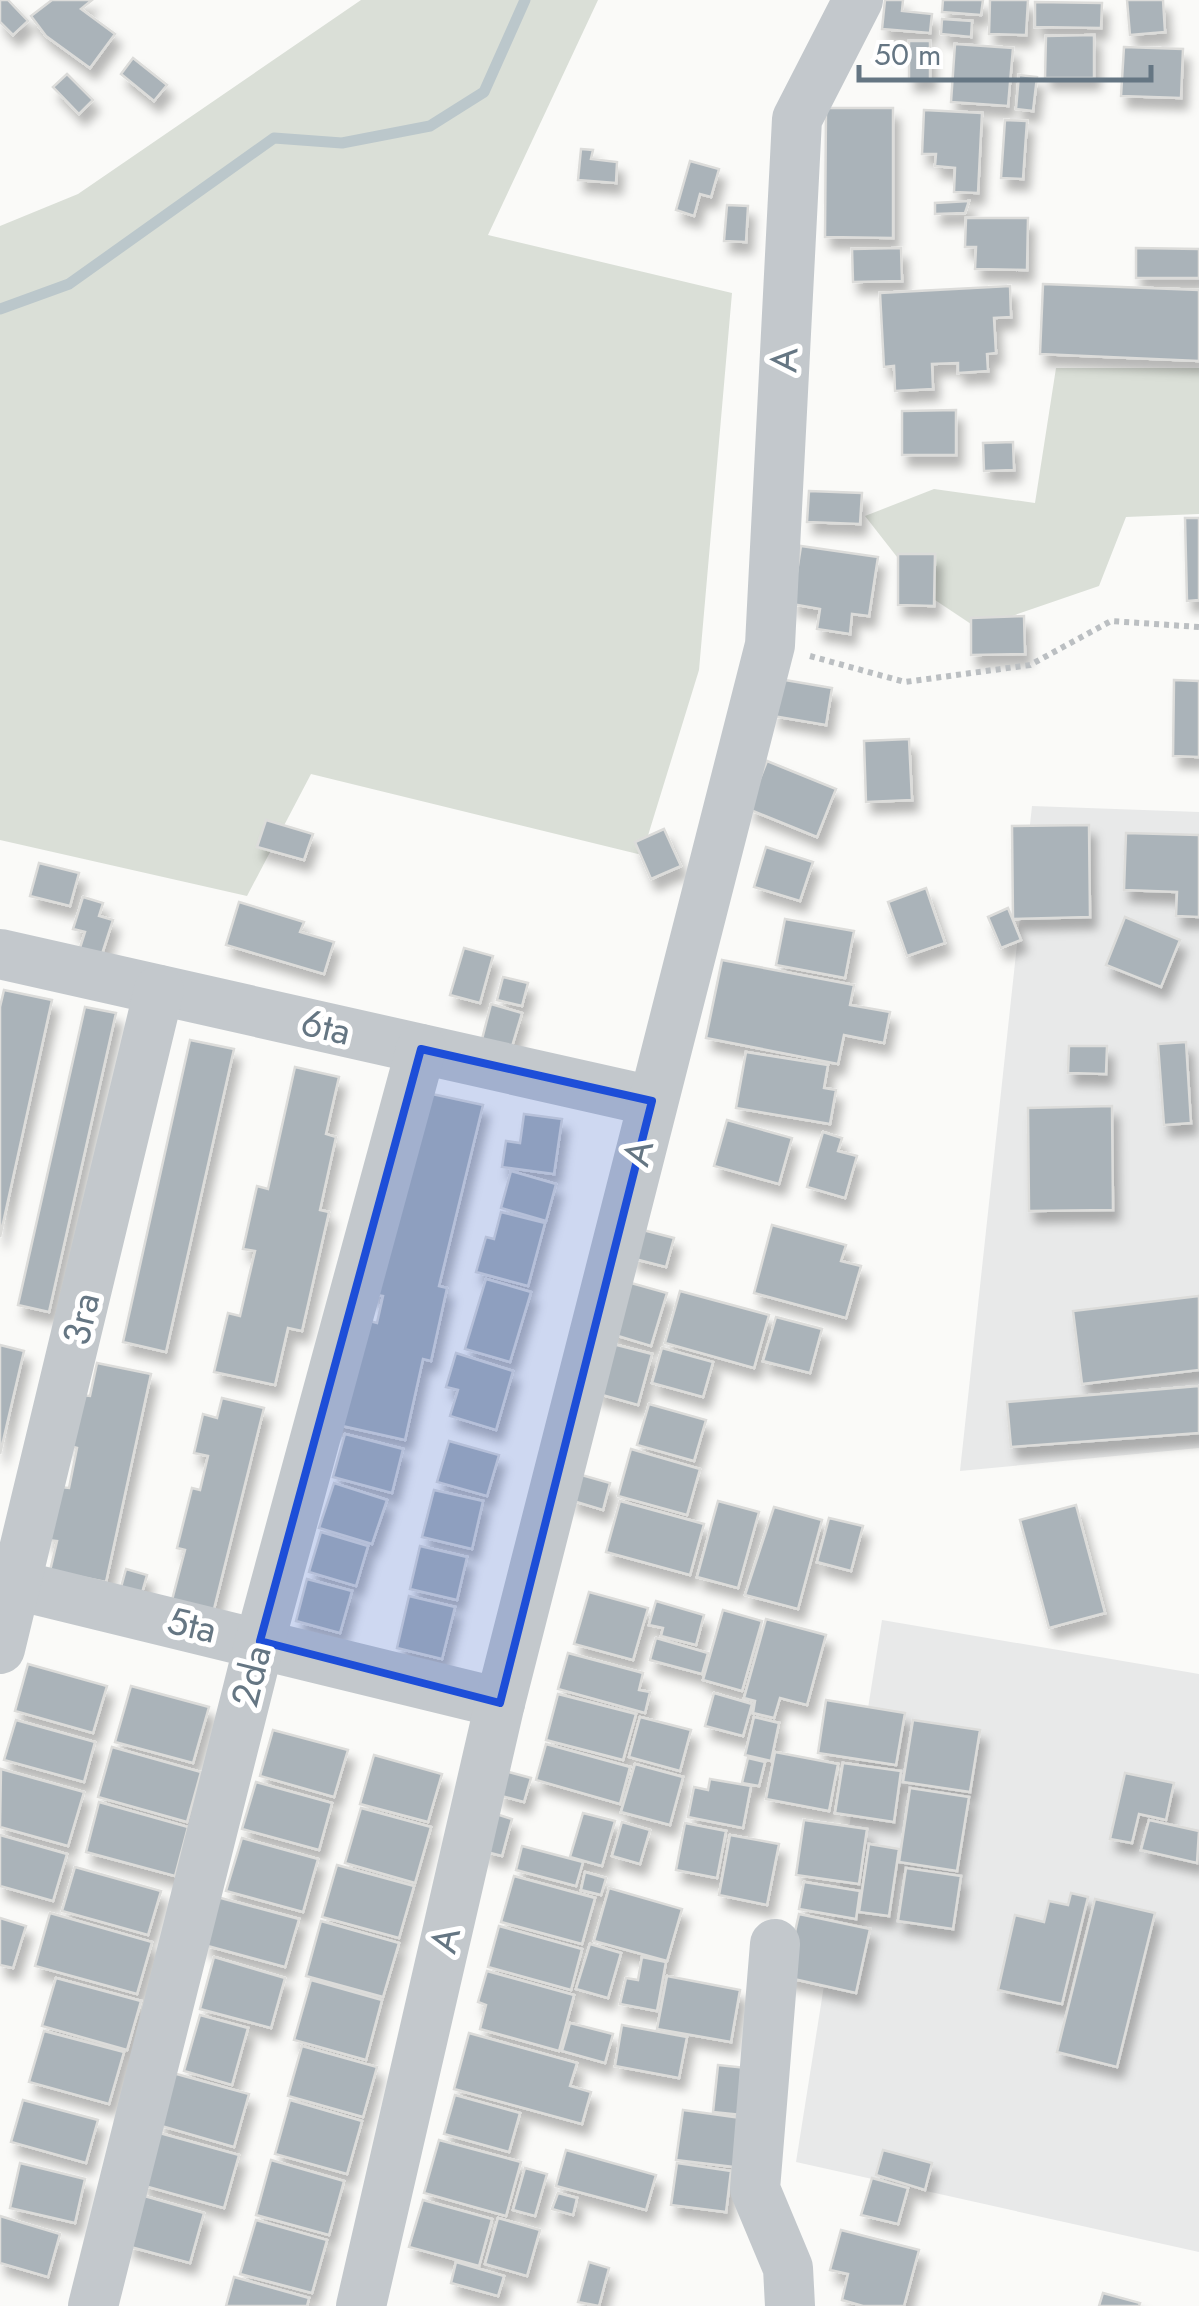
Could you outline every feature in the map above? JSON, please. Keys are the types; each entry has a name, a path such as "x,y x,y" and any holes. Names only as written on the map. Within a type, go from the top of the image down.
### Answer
{"street":[{"name":"A","path":"361,2306 500,1702 770,645 796,119 858,0"},
{"name":"6ta","path":"0,954 652,1101"},
{"name":"3ra","path":"0,1648 9,1583 159,990"},
{"name":"2da","path":"93,2306 260,1641 421,1049"},
{"name":"5ta","path":"9,1583 500,1702"},
{"path":"775,1944 755,2189 788,2268 790,2306"}],"path":[{"path":"770,645 905,682 1030,666 1111,621 1199,627"}],"highlighted area":[{"path":"421,1049 652,1101 500,1703 260,1641"}],"shaded area":[{"path":"361,0 598,0 488,235 732,293 699,670 642,855 311,774 247,896 0,840 0,226 78,194"},
{"path":"1056,368 1199,368 1199,514 1126,517 1099,586 977,628 926,594 865,516 934,489 1035,503"},
{"path":"1032,806 1199,812 1199,1448 960,1471"},
{"path":"882,1620 1199,1674 1199,2252 796,2162"}],"building":[{"path":"0,0 8,0 28,21 13,35 0,22"},
{"path":"52,0 92,0 81,9 115,34 90,68 46,36 31,16"},
{"path":"885,0 903,0 902,11 932,14 930,33 882,29"},
{"path":"943,0 983,0 981,15 942,12"},
{"path":"990,0 1028,0 1026,35 989,34"},
{"path":"1127,0 1163,0 1165,32 1130,35"},
{"path":"1035,2 1102,3 1101,28 1035,27"},
{"path":"942,19 972,21 971,37 941,34"},
{"path":"1094,35 1094,78 1045,78 1046,36"},
{"path":"909,41 930,41 930,79 909,80"},
{"path":"955,44 1013,48 1008,106 951,102"},
{"path":"1124,47 1183,49 1181,98 1121,96"},
{"path":"133,58 167,85 154,101 121,74"},
{"path":"67,74 93,100 79,114 53,87"},
{"path":"1019,75 1037,77 1033,111 1016,109"},
{"path":"826,108 893,108 893,238 825,237"},
{"path":"924,110 982,113 978,193 954,192 955,168 935,166 936,154 922,154"},
{"path":"1005,120 1027,121 1023,179 1001,178"},
{"path":"581,149 593,150 591,159 617,162 616,183 578,180"},
{"path":"690,161 719,169 711,197 700,194 694,216 676,210"},
{"path":"969,201 965,213 935,214 935,203"},
{"path":"727,205 748,206 746,242 724,241"},
{"path":"966,218 1028,218 1027,270 975,269 976,247 965,247"},
{"path":"901,248 902,281 853,282 852,249"},
{"path":"1136,248 1199,249 1199,278 1136,278"},
{"path":"1043,284 1199,290 1199,361 1040,354"},
{"path":"1010,286 1011,317 994,318 996,353 987,354 988,371 958,373 958,363 932,364 933,389 895,391 894,366 884,367 880,293"},
{"path":"956,410 956,455 902,455 902,411"},
{"path":"1013,442 1014,470 984,471 983,443"},
{"path":"809,491 862,493 860,524 807,522"},
{"path":"1185,518 1199,518 1199,600 1187,601"},
{"path":"801,546 878,557 869,616 852,614 850,634 817,629 820,609 792,604"},
{"path":"898,554 935,554 934,606 898,605"},
{"path":"1024,616 1025,654 971,655 971,618"},
{"path":"779,679 832,688 826,725 773,716"},
{"path":"1174,680 1199,681 1199,757 1173,756"},
{"path":"909,739 912,800 866,802 864,741"},
{"path":"767,761 836,789 817,837 748,809"},
{"path":"266,820 313,834 304,860 257,847"},
{"path":"1089,825 1090,917 1013,919 1012,826"},
{"path":"664,829 681,866 651,879 635,842"},
{"path":"1126,833 1199,835 1199,917 1176,916 1177,892 1124,890"},
{"path":"766,847 813,862 800,901 754,887"},
{"path":"39,863 79,873 70,906 30,896"},
{"path":"926,888 945,943 907,956 888,902"},
{"path":"83,897 103,903 99,916 113,920 101,957 79,951 85,932 73,929"},
{"path":"239,902 304,922 300,932 334,942 324,974 226,945"},
{"path":"1008,908 1021,940 1001,948 988,917"},
{"path":"1125,917 1180,940 1161,987 1106,965"},
{"path":"785,919 854,931 845,978 776,965"},
{"path":"464,948 493,956 480,1003 450,995"},
{"path":"722,960 854,985 850,1005 890,1012 884,1043 844,1035 838,1064 706,1038"},
{"path":"503,977 528,983 522,1006 497,1000"},
{"path":"4,990 52,1000 0,1237 0,1007"},
{"path":"491,1004 522,1013 507,1063 478,1055"},
{"path":"85,1007 116,1013 49,1312 18,1305"},
{"path":"190,1040 234,1049 166,1352 123,1342"},
{"path":"1186,1042 1191,1123 1164,1125 1158,1044"},
{"path":"1069,1046 1107,1046 1106,1074 1068,1073"},
{"path":"746,1052 828,1065 824,1088 836,1090 830,1124 736,1108"},
{"path":"295,1067 339,1077 326,1134 336,1137 320,1210 329,1212 302,1331 288,1328 275,1385 214,1372 228,1313 240,1316 255,1251 243,1249 257,1186 268,1189"},
{"path":"418,1091 483,1105 439,1286 447,1288 431,1361 423,1359 405,1440 329,1423 366,1320 377,1323 383,1296 371,1294"},
{"path":"1112,1106 1113,1210 1029,1211 1028,1108"},
{"path":"524,1114 562,1119 554,1174 502,1167 506,1141 520,1143"},
{"path":"727,1120 792,1138 779,1184 714,1166"},
{"path":"823,1132 842,1138 838,1151 857,1156 845,1198 807,1187"},
{"path":"511,1171 556,1184 546,1221 501,1208"},
{"path":"501,1212 545,1223 528,1286 476,1272 486,1237 494,1239"},
{"path":"772,1225 846,1245 841,1261 861,1266 846,1318 754,1293"},
{"path":"639,1229 674,1238 666,1267 631,1258"},
{"path":"486,1279 531,1292 510,1362 465,1349"},
{"path":"624,1281 667,1293 651,1346 608,1333"},
{"path":"680,1291 769,1315 754,1368 665,1343"},
{"path":"1199,1296 1199,1370 1082,1384 1073,1311"},
{"path":"776,1317 822,1329 810,1373 763,1361"},
{"path":"609,1343 652,1354 638,1405 595,1393"},
{"path":"0,1345 24,1351 0,1454"},
{"path":"662,1348 713,1362 703,1397 652,1383"},
{"path":"456,1353 513,1371 496,1430 450,1416 458,1390 446,1387"},
{"path":"97,1363 151,1374 106,1582 50,1571 57,1541 48,1540 60,1487 69,1488 77,1448 70,1446 81,1395 90,1396"},
{"path":"1199,1386 1199,1433 1011,1447 1007,1402"},
{"path":"222,1398 264,1408 213,1613 171,1604 185,1550 177,1548 192,1488 200,1490 208,1456 194,1453 203,1414 217,1418"},
{"path":"649,1404 706,1420 694,1461 637,1445"},
{"path":"345,1434 403,1449 392,1493 333,1477"},
{"path":"449,1441 499,1455 487,1496 437,1482"},
{"path":"631,1449 700,1469 687,1515 618,1496"},
{"path":"578,1474 610,1483 603,1510 570,1500"},
{"path":"334,1483 387,1500 372,1544 319,1528"},
{"path":"434,1490 483,1501 472,1549 422,1537"},
{"path":"620,1501 704,1524 690,1575 606,1552"},
{"path":"718,1501 759,1512 738,1588 697,1577"},
{"path":"1076,1505 1105,1613 1049,1628 1020,1520"},
{"path":"774,1507 822,1520 798,1609 745,1595"},
{"path":"829,1518 863,1526 851,1571 817,1562"},
{"path":"321,1532 368,1546 356,1586 309,1572"},
{"path":"420,1546 467,1557 457,1600 410,1589"},
{"path":"126,1569 147,1575 138,1607 117,1602"},
{"path":"307,1579 352,1591 340,1633 296,1621"},
{"path":"589,1592 648,1608 633,1660 574,1644"},
{"path":"409,1596 455,1607 442,1659 397,1648"},
{"path":"656,1601 704,1615 696,1645 661,1636 663,1628 649,1625"},
{"path":"723,1610 762,1621 742,1691 703,1680"},
{"path":"766,1619 826,1635 807,1705 780,1698 774,1718 753,1713 755,1701 744,1698"},
{"path":"656,1638 708,1653 702,1674 650,1660"},
{"path":"568,1653 643,1673 639,1690 650,1692 645,1713 558,1689"},
{"path":"28,1664 107,1686 93,1733 15,1711"},
{"path":"131,1686 209,1707 193,1763 115,1742"},
{"path":"714,1693 752,1704 743,1736 705,1726"},
{"path":"558,1694 636,1714 623,1760 546,1740"},
{"path":"826,1700 905,1713 896,1765 818,1753"},
{"path":"640,1717 691,1730 680,1771 629,1757"},
{"path":"754,1717 779,1723 771,1761 745,1755"},
{"path":"16,1720 95,1742 84,1782 4,1760"},
{"path":"913,1720 980,1730 970,1792 903,1782"},
{"path":"273,1730 348,1750 334,1797 260,1776"},
{"path":"546,1744 630,1767 620,1804 536,1780"},
{"path":"112,1747 201,1772 187,1822 98,1797"},
{"path":"775,1752 838,1764 829,1811 766,1799"},
{"path":"374,1755 442,1774 428,1822 360,1804"},
{"path":"748,1758 765,1762 759,1786 742,1783"},
{"path":"843,1763 901,1771 894,1822 835,1813"},
{"path":"635,1764 683,1777 670,1825 621,1812"},
{"path":"1,1769 84,1792 68,1846 0,1827"},
{"path":"505,1771 531,1778 524,1802 498,1795"},
{"path":"1125,1773 1174,1783 1166,1820 1139,1814 1132,1843 1110,1839"},
{"path":"710,1779 751,1786 743,1828 688,1817 694,1787 708,1790"},
{"path":"256,1782 332,1803 319,1850 242,1829"},
{"path":"910,1788 969,1797 957,1871 899,1862"},
{"path":"99,1802 188,1827 175,1876 86,1852"},
{"path":"361,1808 431,1827 415,1883 345,1863"},
{"path":"493,1813 512,1819 502,1856 483,1851"},
{"path":"583,1813 615,1821 602,1866 570,1857"},
{"path":"804,1820 867,1829 859,1884 796,1875"},
{"path":"1149,1820 1199,1831 1197,1863 1141,1850"},
{"path":"622,1822 650,1830 640,1864 612,1856"},
{"path":"685,1823 726,1831 717,1878 676,1870"},
{"path":"0,1835 67,1854 53,1901 0,1886"},
{"path":"730,1835 779,1844 767,1905 719,1895"},
{"path":"242,1838 318,1859 303,1912 226,1891"},
{"path":"869,1844 899,1849 889,1916 859,1912"},
{"path":"522,1846 583,1862 576,1886 516,1870"},
{"path":"337,1865 414,1886 399,1938 322,1917"},
{"path":"75,1867 161,1891 148,1935 62,1911"},
{"path":"906,1868 961,1876 953,1929 898,1921"},
{"path":"585,1872 606,1878 601,1895 581,1890"},
{"path":"514,1876 595,1898 582,1944 501,1922"},
{"path":"804,1882 860,1891 856,1919 799,1909"},
{"path":"609,1888 682,1909 667,1961 594,1941"},
{"path":"1071,1893 1088,1897 1062,2004 998,1990 1015,1915 1044,1922 1049,1901 1068,1905"},
{"path":"217,1897 299,1919 285,1967 204,1945"},
{"path":"1095,1899 1155,1913 1117,2067 1057,2052"},
{"path":"50,1913 152,1942 137,1994 35,1966"},
{"path":"799,1914 870,1929 856,1993 785,1977"},
{"path":"0,1918 26,1926 13,1968 0,1965"},
{"path":"321,1921 399,1943 383,1997 306,1976"},
{"path":"499,1926 582,1949 571,1990 488,1967"},
{"path":"590,1944 621,1953 608,1998 576,1989"},
{"path":"214,1957 285,1978 271,2028 200,2009"},
{"path":"642,1957 666,1962 657,2011 620,2004 626,1978 638,1980"},
{"path":"487,1971 574,1995 559,2051 480,2029 486,2005 478,2002"},
{"path":"667,1976 740,1990 731,2042 657,2029"},
{"path":"56,1978 141,2001 127,2050 42,2026"},
{"path":"311,1980 382,2000 366,2060 294,2040"},
{"path":"200,2015 248,2028 232,2085 184,2071"},
{"path":"570,2023 613,2034 605,2063 562,2051"},
{"path":"622,2025 687,2037 679,2078 615,2066"},
{"path":"44,2031 124,2052 109,2104 29,2082"},
{"path":"469,2033 577,2063 570,2086 591,2092 582,2124 454,2089"},
{"path":"302,2046 377,2067 363,2117 288,2096"},
{"path":"718,2065 747,2068 742,2115 713,2112"},
{"path":"173,2073 249,2094 234,2147 158,2125"},
{"path":"455,2095 520,2113 509,2152 444,2134"},
{"path":"23,2100 98,2120 86,2163 11,2142"},
{"path":"290,2100 362,2121 347,2174 275,2154"},
{"path":"683,2110 741,2118 734,2167 676,2160"},
{"path":"156,2132 239,2155 224,2208 141,2185"},
{"path":"439,2140 521,2162 506,2216 424,2193"},
{"path":"566,2150 656,2175 646,2210 556,2186"},
{"path":"883,2150 932,2163 925,2190 876,2175"},
{"path":"271,2160 344,2181 329,2235 256,2215"},
{"path":"20,2163 85,2179 75,2223 10,2208"},
{"path":"677,2163 731,2171 726,2212 671,2205"},
{"path":"525,2168 547,2174 535,2216 513,2210"},
{"path":"872,2178 908,2188 898,2224 861,2215"},
{"path":"558,2193 577,2198 573,2215 552,2209"},
{"path":"141,2195 204,2213 190,2263 127,2246"},
{"path":"423,2200 492,2219 479,2266 409,2247"},
{"path":"0,2216 60,2234 48,2277 0,2263"},
{"path":"498,2218 540,2230 527,2276 485,2264"},
{"path":"256,2220 327,2240 312,2293 240,2274"},
{"path":"841,2230 919,2250 904,2306 863,2306 842,2300 848,2274 830,2270"},
{"path":"456,2262 504,2276 498,2296 451,2283"},
{"path":"589,2262 609,2268 599,2306 578,2302"},
{"path":"234,2277 309,2298 307,2306 226,2306"},
{"path":"1103,2293 1140,2303 1099,2306"}],"waterway":[{"path":"0,309 69,284 274,138 342,143 430,126 484,92 525,0"}]}
